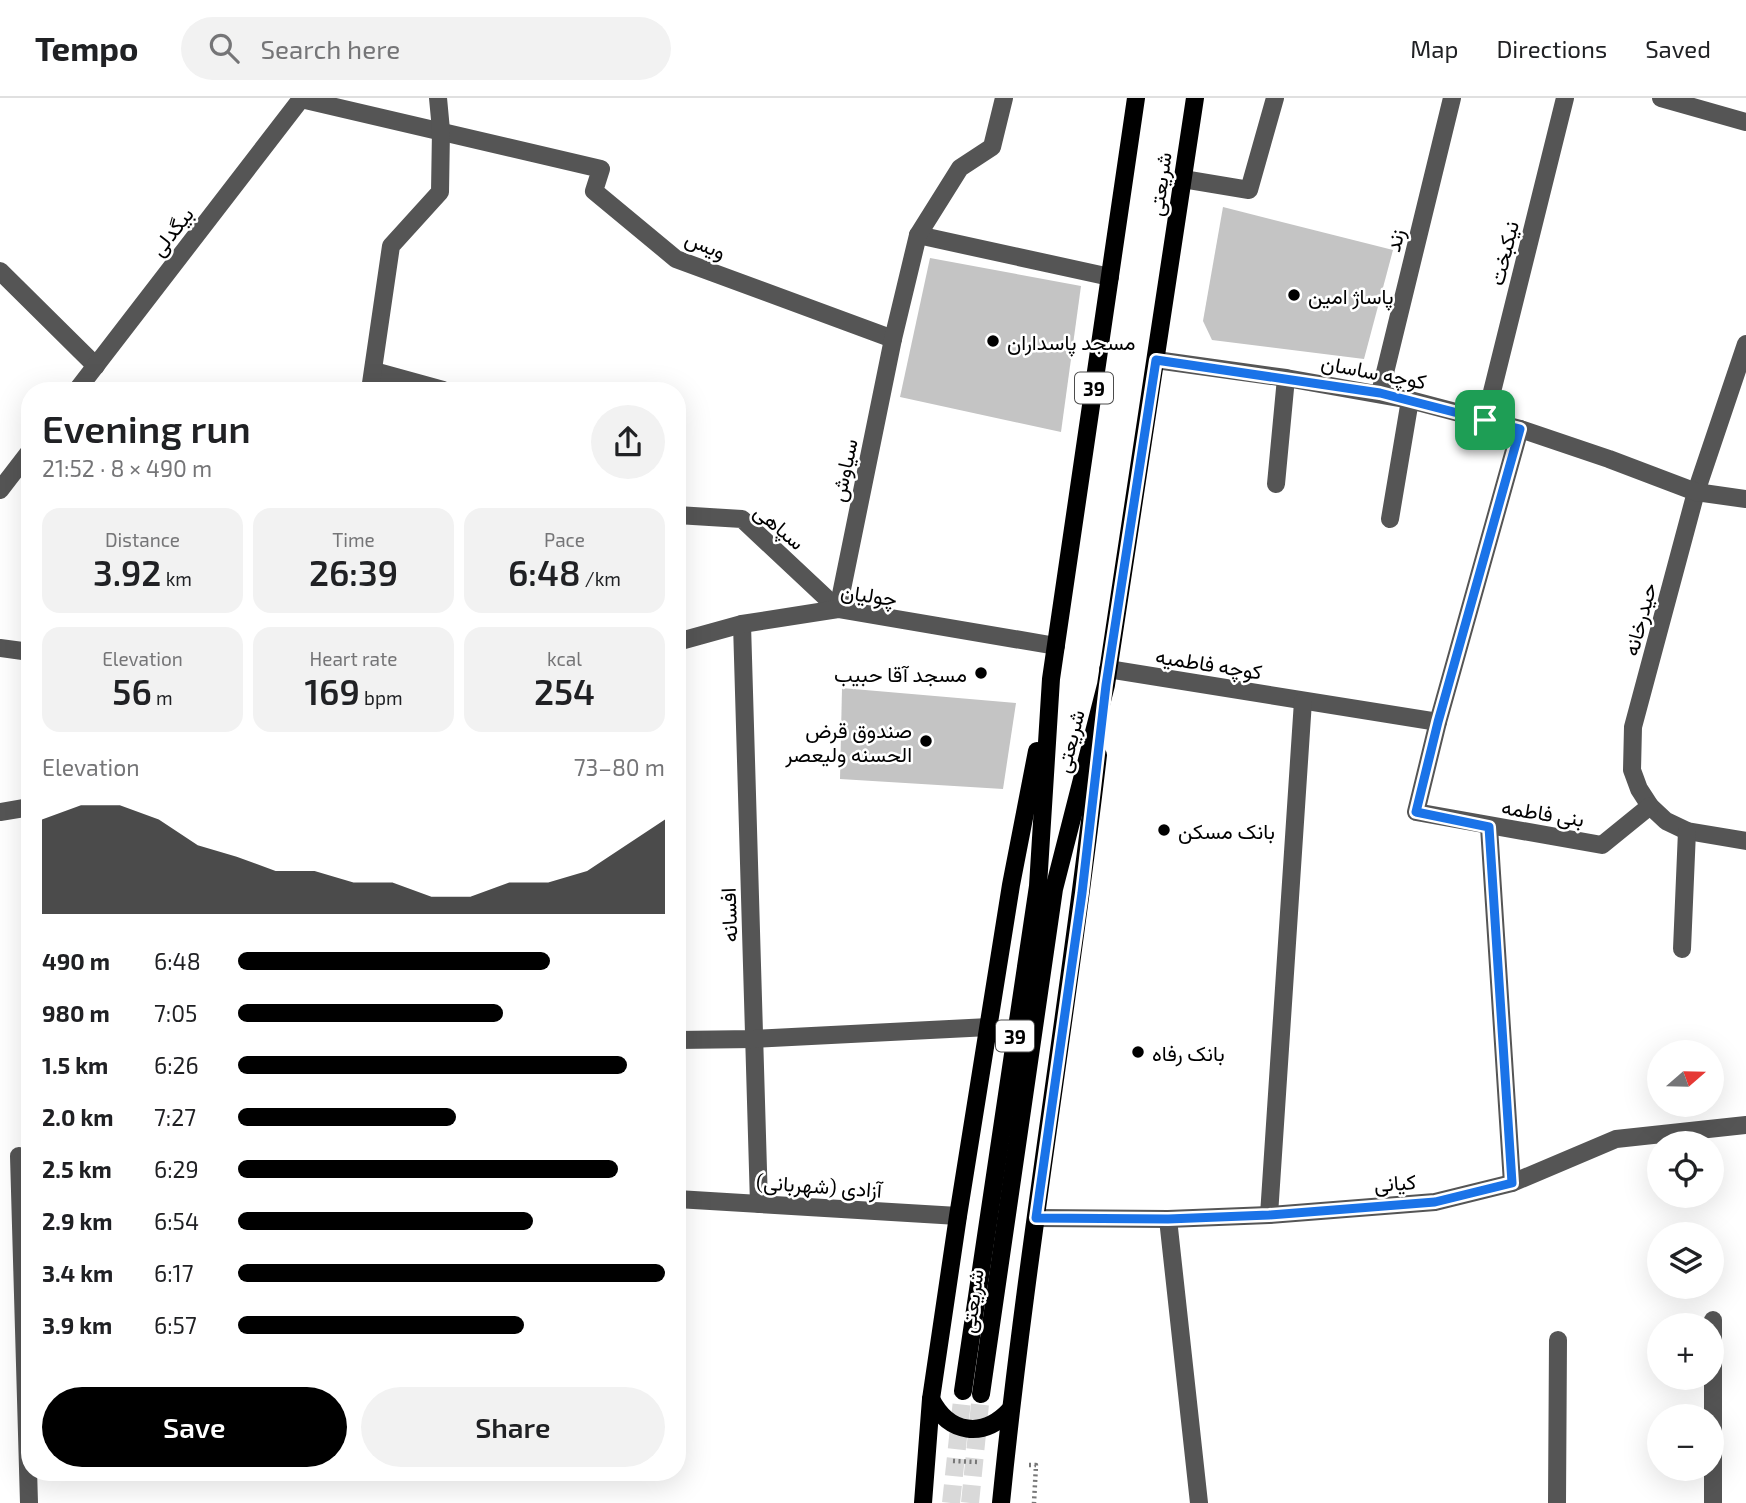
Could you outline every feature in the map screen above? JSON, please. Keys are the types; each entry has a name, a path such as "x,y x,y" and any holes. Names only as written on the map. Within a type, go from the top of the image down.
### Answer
{"main road":[{"name":"شریعتی","path":"1136,98 1051,679 1038,886 972,1392 1054,889 1107,677 1195,98"},
{"path":"1001,1503 1010,1410 1082,893 1107,677"},
{"path":"923,1503 931,1399 958,1216 1011,885 1051,679"},
{"path":"931,1399 942,1416 960,1427 974,1429 988,1427 1010,1410"}],"street":[{"path":"372,382 390,246 440,192 441,130 438,98"},
{"path":"893,339 918,235 960,168 992,146 1004,98"},
{"path":"1183,179 1249,190 1276,98"},
{"name":"زند","path":"1380,393 1452,98"},
{"name":"نیکبخت","path":"1485,420 1565,98"},
{"path":"1661,98 1746,122"},
{"path":"301,99 441,130"},
{"name":"بیگدلی","path":"83,382 301,99"},
{"name":"ویس","path":"441,130 601,169 594,191 676,259 893,339"},
{"path":"918,235 1110,277"},
{"path":"0,271 96,366"},
{"name":"سیاوش","path":"838,609 893,339"},
{"name":"حیدرخانه","path":"1746,344 1696,492 1633,727 1632,769 1639,789 1650,806 1666,821 1687,831 1746,841"},
{"name":"کوچه ساسان","path":"1156,360 1286,378 1410,400 1520,429 1696,492 1746,499"},
{"path":"374,371 414,382"},
{"path":"1276,484 1286,378"},
{"path":"1390,520 1410,400"},
{"path":"1438,722 1520,429"},
{"path":"0,490 21,463"},
{"name":"سپاهی","path":"686,515 742,519 838,609"},
{"name":"چولیان","path":"686,640 742,624 838,609 1056,646"},
{"name":"افسانه","path":"742,624 759,1204"},
{"path":"0,648 21,651"},
{"name":"کوچه فاطمیه","path":"1107,677 1303,701 1438,722"},
{"path":"1269,1215 1303,701"},
{"name":"بنی فاطمه","path":"1438,722 1416,812 1602,845 1650,806"},
{"path":"0,812 21,808"},
{"path":"1489,827 1512,1183"},
{"path":"1682,949 1687,831"},
{"path":"686,1040 989,1027"},
{"name":"کیانی","path":"1036,1218 1168,1219 1269,1215 1435,1202 1512,1183 1616,1139 1746,1125"},
{"path":"0,1155 21,1156"},
{"name":"آزادی (شهربانی)","path":"686,1200 958,1216"},
{"path":"1168,1219 1199,1503"},
{"path":"1558,1340 1558,1503"},
{"path":"1713,1390 1713,1503"},
{"path":"29,1481 29,1503"}],"building":[{"name":"پاساژ امین","path":"1223,207 1393,250 1364,359 1212,340 1203,321"},
{"name":"مسجد پاسداران","path":"930,258 1081,286 1061,432 900,397"},
{"name":"صندوق قرض الحسنه ولیعصر","path":"842,688 1016,703 1003,789 840,779"}],"tunnel":[{"path":"951,1503 963,1391"},
{"path":"970,1503 981,1394"}],"place":[{"name":"پاساژ امین","path":"1294,295"},
{"name":"مسجد پاسداران","path":"993,341"},
{"name":"مسجد آقا حبیب","path":"981,673"},
{"name":"صندوق قرض الحسنه ولیعصر","path":"926,741"},
{"name":"بانک مسکن","path":"1164,830"},
{"name":"بانک رفاه","path":"1138,1052"}],"route":[{"path":"1156,360 1380,393 1485,420 1520,429 1438,722 1416,812 1489,827 1512,1183 1435,1202 1269,1215 1168,1219 1036,1218 1082,893 1106,685 1156,360"}]}
